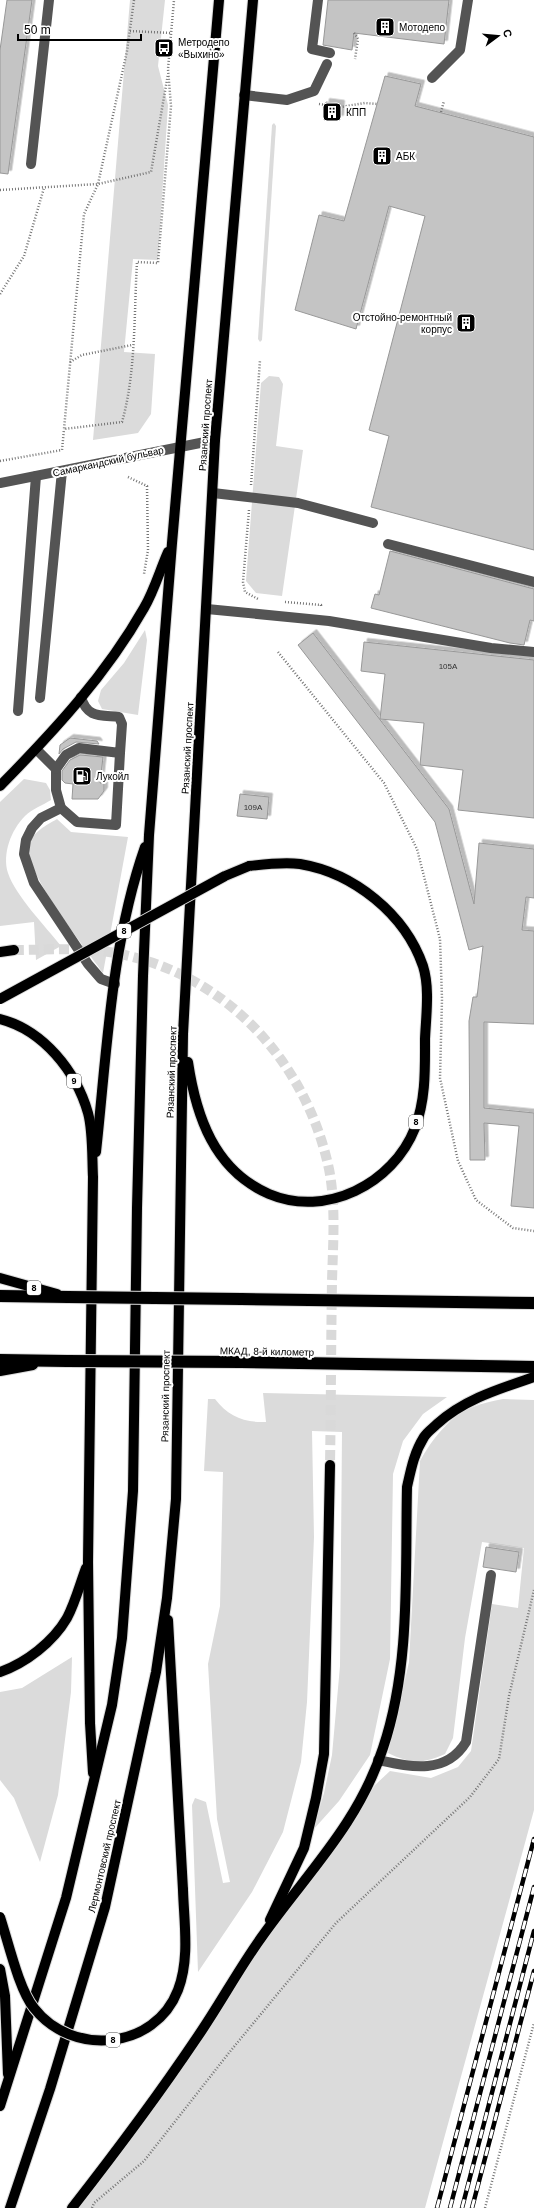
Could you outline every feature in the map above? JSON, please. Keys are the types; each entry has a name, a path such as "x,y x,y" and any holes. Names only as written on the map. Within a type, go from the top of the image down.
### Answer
{"highway":[{"path":"0,1296 534,1303"},
{"name":"МКАД, 8-й километр","path":"0,1360 534,1367"}],"main road":[{"path":"0,2106 66,1898 112,1705 122,1638 133,1491 136,1208 149,836 172,543 219,0"},
{"name":"Рязанский проспект","path":"176,1499 184,1034 215,440 244,96 254,0"},
{"path":"0,786 36,749 81,697 119,648 145,607 172,543"},
{"path":"94,1785 90,1723 88,1562 93,1177 115,984 132,884 149,836"},
{"name":"8","path":"0,999 225,876 249,866 274,863 299,864 323,870 346,880 386,908 413,945 423,967 426,990 424,1089 415,1128 407,1145 381,1174 366,1186 349,1194 331,1200 312,1202 293,1201 257,1189 241,1178 227,1165 216,1150 208,1133 192,1086 184,1034"},
{"path":"0,952 14,950"},
{"name":"9","path":"0,1019 12,1022 49,1047 64,1064 80,1090 88,1114 93,1177"},
{"name":"8","path":"0,1278 68,1297"},
{"path":"0,1371 18,1366 67,1361"},
{"path":"72,2208 127,2136 188,2050 261,1938 339,1838 364,1795 378,1760 400,1682 407,1487 414,1456 425,1436 441,1421 469,1401 534,1377"},
{"path":"261,1938 304,1848 316,1798 324,1754 330,1465"},
{"name":"Лермонтовский проспект","path":"10,2208 50,2089 105,1907 156,1672 167,1598 176,1499"},
{"path":"0,1672 29,1657 59,1629 67,1617 88,1562"},
{"name":"8","path":"0,1917 25,1994 43,2018 54,2027 81,2039 110,2041 124,2038 151,2025 171,2004 178,1991 185,1962 184,1890 167,1598"},
{"path":"0,1969 5,1996 8,2082"}],"street":[{"path":"31,164 49,0"},
{"path":"318,0 312,49 330,53"},
{"path":"432,78 460,50 468,0"},
{"path":"244,96 286,100 314,91 327,64"},
{"name":"Самаркандский бульвар","path":"0,484 215,440"},
{"path":"40,698 62,471"},
{"path":"18,711 36,476"},
{"path":"213,493 298,504 373,523"},
{"path":"388,544 534,582"},
{"path":"207,609 329,621 491,648 534,652"},
{"path":"81,697 84,707 91,714 119,717 122,724 116,825 77,822 61,808 56,790 56,769 66,755 79,748 120,752"},
{"path":"36,749 56,769"},
{"path":"61,808 41,818 32,828 26,840 24,854 34,883 88,964 101,979 115,984"},
{"path":"378,1760 410,1767 431,1767 450,1759 462,1749 466,1742 491,1575"}],"path":[{"path":"0,462 62,450 84,214 98,184 127,51 134,0"},
{"path":"0,190 98,184 150,172 168,69 174,0"},
{"path":"130,31 171,33"},
{"path":"354,33 358,39 355,59"},
{"path":"64,429 122,422 132,376 132,345 138,262 158,263 171,106 168,69"},
{"path":"441,112 444,101"},
{"path":"317,104 341,107 365,103 377,104"},
{"path":"0,294 24,256 44,188"},
{"path":"70,363 82,355 132,345"},
{"path":"128,477 147,486 148,550 142,580"},
{"path":"92,2208 94,2203 144,2161 228,2054 336,1923 470,1798 499,1758 510,1696 534,1590"},
{"path":"485,2208 534,2023"}],"shaded area":[{"path":"130,0 165,0 158,66 168,105 158,260 133,259 124,352 155,354 151,414 138,433 93,440"},
{"path":"274,123 276,126 262,340 260,342 258,339 272,125"},
{"path":"269,376 279,377 283,384 276,446 303,450 282,596 256,593 246,581 261,383"},
{"path":"145,630 147,640 138,715 102,709 98,701 101,690 124,663"},
{"path":"24,779 46,783 50,790 51,800 34,809 20,822 9,843 6,866 17,891 61,946 36,960 34,922 0,926 0,802"},
{"path":"57,819 71,832 128,837 103,973 57,910 35,872 30,857 29,845 33,836 40,829"},
{"path":"263,1393 447,1397 423,1414 403,1441 393,1474 390,1659 370,1755 339,1801 313,1830 324,1793 332,1755 340,1666 342,1432 312,1431 314,1537 307,1702 301,1762 283,1832 252,1892 198,1972 192,1805 195,1798 206,1802 223,1883 230,1882 217,1819 208,1664 220,1606 223,1472 204,1471 208,1399 215,1399 225,1410 244,1420 266,1422"},
{"path":"503,1399 534,1400 534,1810 425,2208 79,2208 176,2077 262,1942 337,1846 375,1785 390,1771 431,1778 458,1767 471,1751 492,1604 518,1608 524,1548 482,1542 465,1638 453,1738 445,1754 430,1760 410,1761 388,1753 409,1662 420,1461 442,1429 457,1416 477,1406"},
{"path":"72,1657 71,1692 58,1795 40,1862 14,1798 0,1780 0,1692 22,1688"}],"building":[{"path":"7,0 32,0 8,174 0,173 0,50"},
{"name":"Мотодепо","path":"328,0 449,0 444,44 354,33 352,50 323,45"},
{"name":"Отстойно-ремонтный корпус","path":"385,76 421,84 415,106 534,137 534,550 371,507 389,436 369,430 425,216 389,206 356,329 295,310 319,215 344,221"},
{"name":"КПП","path":"326,102 341,104 340,119 324,117"},
{"path":"390,551 534,589 534,621 530,620 524,645 510,643 371,608 375,594 379,595"},
{"path":"313,633 449,809 474,904 479,843 534,849 534,898 526,897 522,930 534,931 534,1024 484,1022 484,1108 534,1113 534,1208 511,1206 519,1126 484,1123 485,1160 470,1160 469,1021 473,997 477,997 483,946 469,950 435,822 298,645"},
{"path":"364,642 534,660 534,818 458,810 463,770 420,765 424,723 380,719 385,674 361,671"},
{"path":"70,738 97,741 99,744 76,742 63,749 59,754 60,745"},
{"path":"80,755 103,757 100,783 104,783 104,791 98,799 72,799 73,784 65,783 62,780 62,771 70,760"},
{"path":"240,794 269,797 267,819 237,816"},
{"path":"486,1547 519,1552 516,1572 483,1567"}],"tunnel":[{"path":"14,950 77,949 115,953 155,964 192,980 225,1002 255,1028 280,1058 301,1092 318,1130 329,1169 333,1196 334,1225 330,1465"}],"railway":[{"path":"437,2208 534,1839"},
{"path":"450,2208 534,1887"},
{"path":"462,2208 534,1931"},
{"path":"472,2208 534,1971"}],"place":[{"name":"Мотодепо","path":"385,27"},
{"name":"Метродепо «Выхино»","path":"164,48"},
{"name":"КПП","path":"332,112"},
{"name":"АБК","path":"382,156"},
{"name":"Отстойно-ремонтный корпус","path":"466,323"},
{"name":"Лукойл","path":"82,776"}]}
